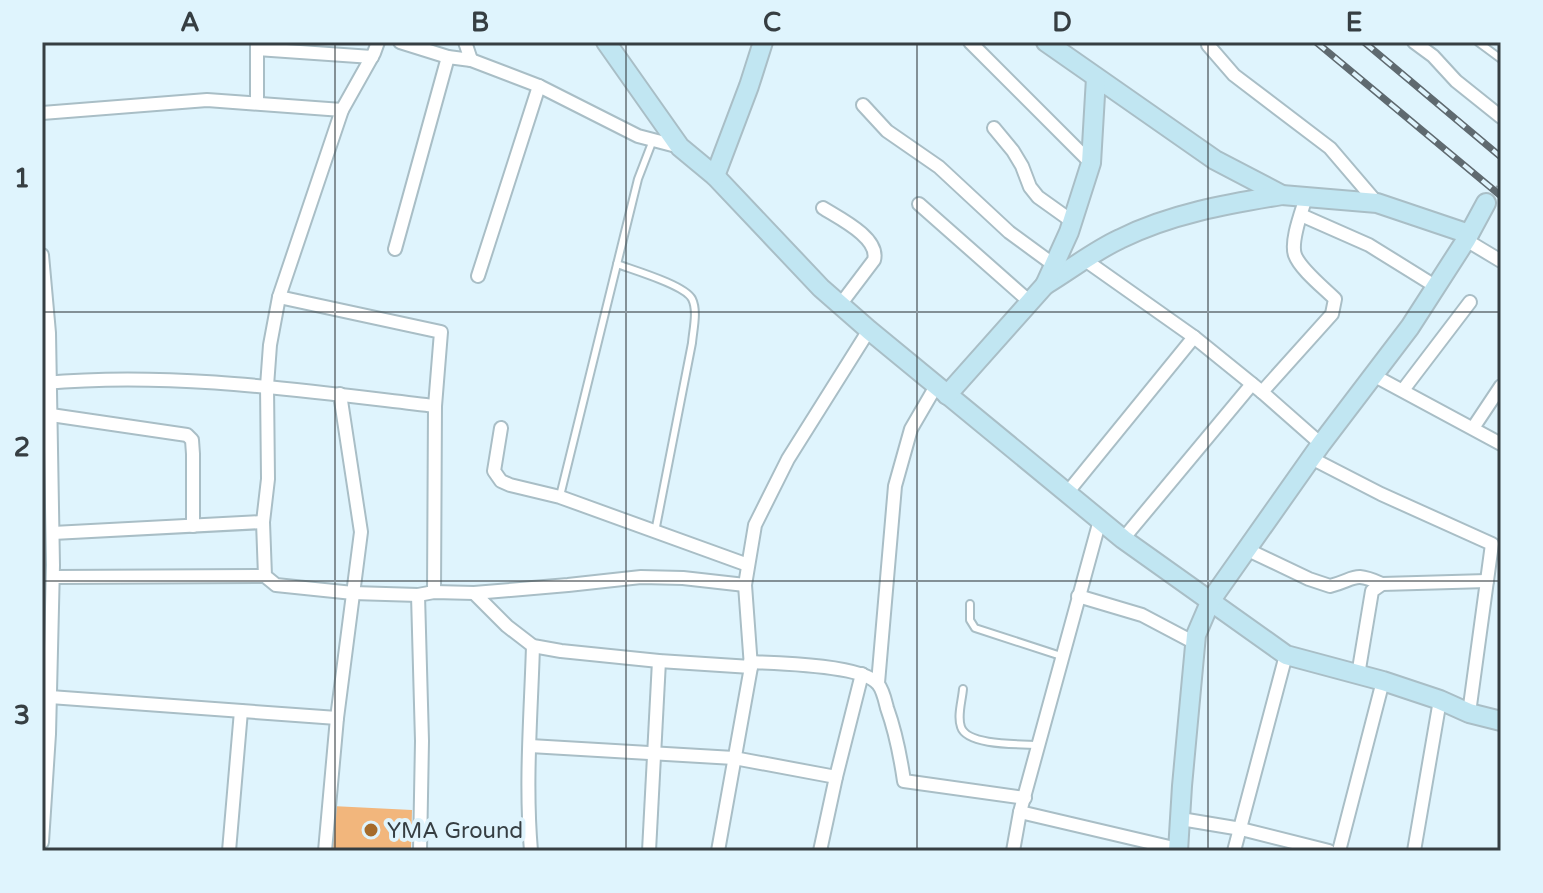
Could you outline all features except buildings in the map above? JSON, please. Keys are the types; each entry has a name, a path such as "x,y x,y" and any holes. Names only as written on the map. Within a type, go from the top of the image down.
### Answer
{"street":[{"path":"265,576 263,522 268,479 267,386 270,345 279,297 342,110 378,42"},
{"path":"400,42 448,57 471,60 539,86 638,136 680,147"},
{"path":"465,42 471,60"},
{"path":"606,42 680,147 715,176 821,288 1123,539 1286,655 1383,681 1469,713 1501,721"},
{"path":"715,176 763,42"},
{"path":"970,42 1091,163"},
{"path":"1414,42 1501,117"},
{"path":"1051,44 1215,160 1304,206 1435,286"},
{"path":"257,103 257,45 372,57"},
{"path":"1208,45 1234,75 1330,148 1377,203"},
{"path":"395,249 448,57"},
{"path":"1045,285 1073,222 1091,163 1096,78"},
{"path":"478,276 539,86"},
{"path":"42,113 207,100 342,110"},
{"path":"863,105 887,131 939,167 1009,232 1054,265"},
{"path":"994,128 1013,151 1038,197 1073,222"},
{"path":"1025,798 904,781 899,742 878,683 895,486 911,429 942,391 1045,285 1118,239 1159,222 1228,204 1282,195"},
{"path":"1304,206 1377,203 1467,237 1501,261"},
{"path":"1020,812 1178,850 1196,635 1211,600 1316,451 1410,327 1486,203"},
{"path":"919,204 1030,302"},
{"path":"1123,539 1257,388 1332,314 1335,299 1295,256 1294,246 1304,206"},
{"path":"823,208 863,234 876,254 840,305"},
{"path":"42,255 49,333 46,383 51,415 49,528 53,577 42,842"},
{"path":"1085,260 1194,337 1257,388 1316,451 1381,494 1492,544 1469,713"},
{"path":"279,297 441,332 435,406 434,592"},
{"path":"1403,390 1470,302"},
{"path":"718,851 751,664 745,585 755,525 788,459 869,330"},
{"path":"1067,493 1194,337"},
{"path":"1373,375 1501,444"},
{"path":"46,383 151,380 267,386 435,406"},
{"path":"1473,428 1501,386"},
{"path":"325,851 337,718 361,532 340,394"},
{"path":"51,415 187,435 192,440 193,454 193,526"},
{"path":"501,428 494,471 501,481 560,497 748,565"},
{"path":"1013,851 1020,812 1061,656 1100,520"},
{"path":"49,528 263,522"},
{"path":"1246,549 1330,586 1358,576 1382,584 1487,581"},
{"path":"53,577 265,576 276,585 353,593 418,595 434,592 474,593 641,577 745,585"},
{"path":"1358,675 1372,591 1382,584"},
{"path":"474,593 507,626 533,646 659,661 806,664 862,674 878,683"},
{"path":"418,595 422,741 420,851"},
{"path":"1078,596 1142,615 1195,643"},
{"path":"531,851 533,646"},
{"path":"1234,851 1286,655"},
{"path":"649,851 659,661"},
{"path":"820,851 862,674"},
{"path":"1339,851 1383,681"},
{"path":"50,697 337,718"},
{"path":"1414,851 1440,700"},
{"path":"229,851 241,711"},
{"path":"530,746 734,758 836,777"},
{"path":"1181,819 1241,829 1329,851"}],"lane":[{"path":"1478,42 1501,59"},
{"path":"560,497 638,179 653,140"},
{"path":"617,264 686,292 692,299 695,313 692,343 655,532"},
{"path":"970,604 970,620 975,628 1061,656"},
{"path":"963,689 960,724 969,738 1039,745"}],"shaded area":[{"name":"YMA Ground","path":"332,806 412,810 411,851 329,851"}],"railway":[{"path":"1316,42 1501,196"},
{"path":"1364,42 1501,157"}],"place":[{"name":"YMA Ground","path":"371,830"}]}
